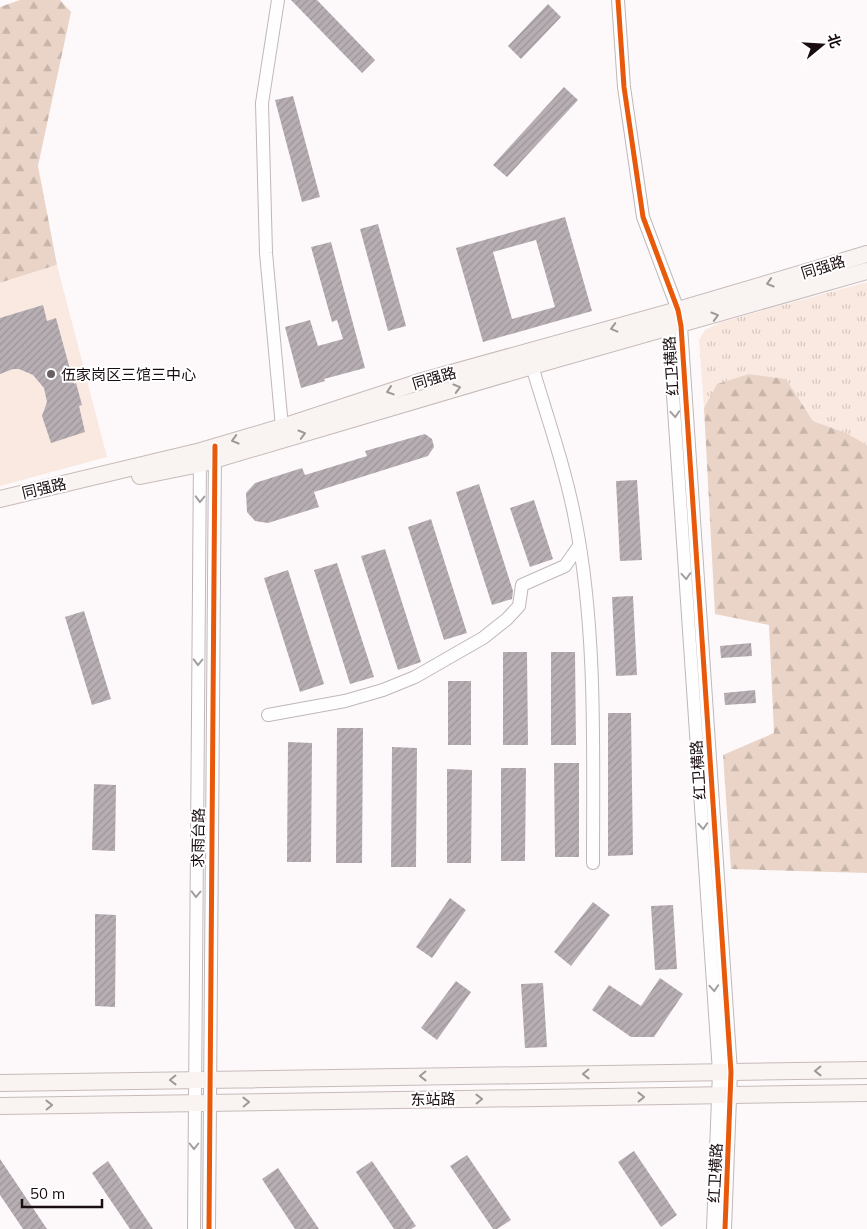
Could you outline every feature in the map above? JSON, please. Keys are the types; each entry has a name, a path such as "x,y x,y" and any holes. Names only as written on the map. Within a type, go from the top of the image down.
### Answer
{"main road":[{"name":"同强路","path":"0,510 52,493 208,455 532,366 867,254"},
{"name":"同强路","path":"0,498 208,455 282,427 419,382 867,271"},
{"name":"东站路","path":"0,1082 867,1070"},
{"name":"东站路","path":"0,1106 867,1093"}],"street":[{"path":"278,0 262,103 266,253 282,427"},
{"name":"红卫横路","path":"618,0 624,87 643,217 674,319 725,1072 725,1229"},
{"path":"532,366 566,480 584,576 593,697 593,863"},
{"name":"求雨台路","path":"194,1229 201,1103 208,455"},
{"path":"268,715 345,701 383,690 415,677 483,638 507,619 519,606 522,585 565,566 579,546"},
{"path":"565,566 584,576"},
{"name":"红卫横路","path":"713,1229 726,1096"},
{"name":"求雨台路","path":"201,1103 209,1229"}],"green space":[{"path":"20,0 60,0 71,12 38,166 57,265 0,283 0,7"},
{"name":"伍家岗区三馆三中心","path":"57,265 107,457 0,486 0,283"},
{"path":"867,282 867,445 846,433 813,421 786,379 750,374 717,384 704,408 699,340 705,330 721,322"},
{"path":"749,374 786,379 813,421 846,433 867,445 867,873 731,869 723,755 774,733 769,625 715,614 704,408 717,384"}],"building":[{"path":"291,0 317,0 375,60 362,73"},
{"path":"548,4 561,17 521,59 508,46"},
{"path":"564,87 578,100 507,177 493,165"},
{"path":"293,96 320,197 302,202 275,100"},
{"path":"565,217 592,311 483,342 456,248","holes":["536,240 555,307 512,319 493,252"]},
{"path":"378,224 406,326 388,331 360,229"},
{"path":"331,242 365,368 324,379 325,381 301,388 285,327 310,320 318,346 343,339 337,320 332,322 311,247"},
{"name":"伍家岗区三馆三中心","path":"43,305 47,321 56,318 74,384 76,383 82,405 79,406 85,432 51,443 42,416 47,402 44,388 33,375 19,369 13,369 0,374 0,318"},
{"path":"425,434 432,439 434,447 428,456 314,492 319,507 268,523 255,521 247,512 246,493 255,483 302,468 305,475 367,456 365,451"},
{"path":"637,480 642,560 620,561 616,481"},
{"path":"479,484 513,591 512,599 492,605 456,492"},
{"path":"534,500 553,559 530,567 510,508"},
{"path":"431,519 467,633 444,640 408,527"},
{"path":"385,549 421,662 398,670 361,556"},
{"path":"337,563 374,677 350,684 314,570"},
{"path":"288,570 324,684 300,692 264,578"},
{"path":"633,596 637,675 616,676 612,597"},
{"path":"84,611 111,699 92,705 65,617"},
{"path":"751,643 752,656 721,658 720,646"},
{"path":"503,652 527,652 528,745 503,745"},
{"path":"551,652 575,652 576,745 551,745"},
{"path":"448,681 471,681 471,745 448,745"},
{"path":"755,690 756,703 725,705 724,693"},
{"path":"608,713 631,713 633,855 608,856"},
{"path":"337,728 363,728 362,863 336,863"},
{"path":"288,742 312,743 311,862 287,862"},
{"path":"392,747 417,748 416,867 391,867"},
{"path":"554,763 579,763 579,857 555,857"},
{"path":"501,768 526,768 525,861 501,861"},
{"path":"447,769 472,770 471,863 447,863"},
{"path":"94,784 116,785 115,851 92,850"},
{"path":"450,898 466,910 432,958 416,947"},
{"path":"593,902 610,915 571,966 554,952"},
{"path":"673,905 677,969 655,970 651,906"},
{"path":"95,914 116,915 115,1007 95,1006"},
{"path":"660,978 683,994 654,1037 631,1037 592,1010 609,985 641,1006"},
{"path":"456,981 471,992 437,1040 421,1028"},
{"path":"543,983 547,1047 525,1048 521,984"},
{"path":"634,1151 677,1215 661,1227 618,1162"},
{"path":"467,1155 511,1220 497,1229 493,1229 450,1166"},
{"path":"0,1159 47,1229 23,1229 0,1195"},
{"path":"108,1161 153,1229 130,1229 92,1173"},
{"path":"372,1161 416,1226 411,1229 394,1229 356,1172"},
{"path":"278,1168 319,1229 295,1229 262,1179"}],"cycle path":[{"path":"618,0 624,87 643,217 678,310 681,326 731,1072 725,1229"},
{"path":"209,1229 215,446"}],"place":[{"name":"伍家岗区三馆三中心","path":"51,374"}]}
